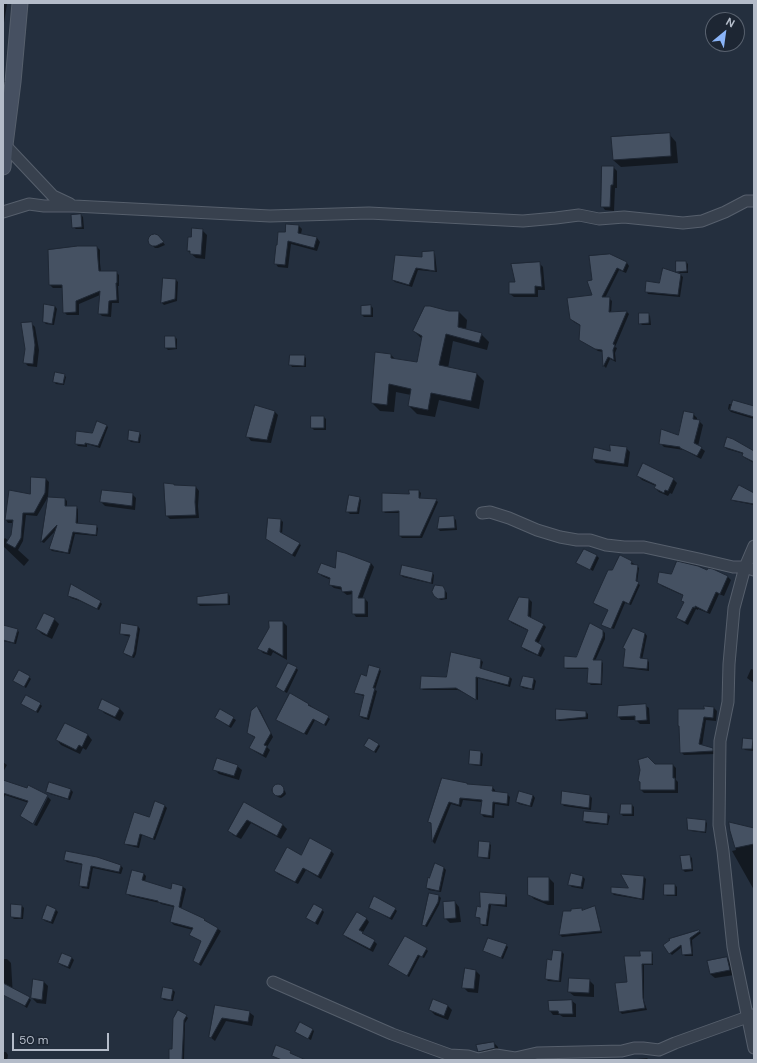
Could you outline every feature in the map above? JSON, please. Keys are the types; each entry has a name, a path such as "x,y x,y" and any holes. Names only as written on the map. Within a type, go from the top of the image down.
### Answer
{"street":[{"path":"3,167 8,82 20,3"},
{"path":"5,145 53,196 74,206"},
{"path":"3,212 29,204 44,206 74,206 270,216 369,213 523,221 579,215 599,219 624,217 683,223 702,221 725,212 746,201 754,201"},
{"path":"482,513 490,512 560,537 576,540 590,540 606,545 644,548 734,567 749,568"},
{"path":"754,546 749,568 734,608 729,664 728,702 720,741 719,825 733,947 751,1017 754,1048"},
{"path":"272,982 392,1034 450,1056 468,1056 478,1059 496,1055 515,1058 537,1053 622,1051 634,1048 659,1050 751,1017"}],"building":[{"path":"670,133 671,156 613,160 611,137"},
{"path":"602,166 614,166 610,207 601,207"},
{"path":"81,214 82,227 72,228 71,215"},
{"path":"286,224 299,225 298,233 317,237 314,248 288,241 285,265 274,264 278,232 285,232"},
{"path":"192,228 203,229 201,255 190,254 190,251 187,251 188,237 191,237"},
{"path":"151,235 158,235 164,242 156,246 152,246 149,244 148,240"},
{"path":"78,246 97,246 99,271 117,271 117,300 109,301 108,314 98,314 100,291 76,301 76,312 63,313 62,285 49,285 48,250"},
{"path":"434,251 435,271 416,268 409,285 392,280 395,255 422,257 422,252"},
{"path":"610,254 627,262 623,271 617,268 602,297 610,297 609,312 627,311 613,344 615,345 613,350 614,360 608,357 603,367 602,350 595,349 579,340 580,325 570,319 567,298 592,295 587,281 592,280 589,256"},
{"path":"676,261 686,261 687,271 676,272"},
{"path":"540,262 542,287 535,286 535,294 509,294 509,282 515,282 511,264"},
{"path":"663,268 681,274 678,295 645,292 646,281 659,283"},
{"path":"163,278 176,279 175,299 161,303"},
{"path":"44,304 55,306 52,324 43,322"},
{"path":"371,305 371,315 361,315 361,306"},
{"path":"425,306 449,311 459,311 458,327 482,333 479,343 446,334 439,365 477,373 471,401 431,393 428,410 408,406 411,389 389,384 387,405 371,403 375,352 391,354 391,358 417,362 422,336 413,331"},
{"path":"639,313 649,313 649,323 639,324"},
{"path":"32,322 35,345 33,364 23,363 25,349 21,323"},
{"path":"165,336 175,336 176,348 165,348"},
{"path":"290,355 305,355 304,366 289,365"},
{"path":"55,372 65,374 63,384 53,382"},
{"path":"733,400 754,406 754,417 730,410"},
{"path":"255,405 275,411 267,440 246,437"},
{"path":"684,411 694,413 693,419 700,420 694,443 702,447 697,456 680,447 659,444 661,429 678,435"},
{"path":"311,416 324,416 324,428 311,428"},
{"path":"97,421 107,425 98,446 85,443 85,445 75,444 76,431 92,433"},
{"path":"129,430 140,432 138,442 128,440"},
{"path":"727,437 754,451 754,462 742,456 743,453 724,447"},
{"path":"610,445 627,447 624,464 592,459 594,447 610,451"},
{"path":"643,463 674,478 668,491 665,490 664,493 654,488 656,485 637,476"},
{"path":"31,477 46,478 45,493 34,513 23,513 21,538 15,548 6,543 11,535 13,520 5,520 9,490 30,494"},
{"path":"164,483 196,486 196,515 166,516"},
{"path":"739,485 754,493 754,504 731,500"},
{"path":"102,490 133,493 132,506 100,502"},
{"path":"409,490 419,490 419,498 437,499 420,536 399,536 399,511 382,512 382,493 409,494"},
{"path":"349,495 360,497 357,512 346,512"},
{"path":"48,497 65,498 65,506 77,506 76,523 97,525 96,535 73,532 68,553 49,549 57,525 41,542"},
{"path":"454,516 455,528 437,529 439,517"},
{"path":"268,518 281,519 280,532 300,543 292,555 266,539"},
{"path":"584,549 597,555 590,570 576,563"},
{"path":"337,551 371,563 358,598 365,598 365,614 352,614 352,591 342,592 341,587 329,585 330,578 317,573 321,563 335,568"},
{"path":"620,555 632,561 631,564 638,565 636,581 639,582 629,604 623,601 611,629 601,625 608,610 593,603 608,570 612,570"},
{"path":"677,561 698,566 707,570 708,568 713,569 728,576 720,594 716,592 707,612 695,606 685,622 676,618 684,602 681,601 683,595 657,583 659,572 671,574"},
{"path":"402,565 433,572 431,583 400,575"},
{"path":"71,584 101,601 97,609 68,596"},
{"path":"435,585 443,586 445,590 445,598 438,599 434,596 432,592"},
{"path":"228,593 228,604 197,604 197,597"},
{"path":"519,597 529,598 528,616 544,624 535,641 542,645 538,655 521,647 528,630 508,620"},
{"path":"44,613 55,618 47,635 36,629"},
{"path":"269,621 283,621 283,656 269,648 267,653 257,649 269,628"},
{"path":"121,623 138,626 132,657 123,653 130,635 120,634"},
{"path":"590,623 603,630 603,636 593,660 602,660 601,684 587,683 588,668 564,668 564,656 576,657"},
{"path":"3,625 18,629 14,643 3,640"},
{"path":"633,628 645,633 640,658 648,659 647,669 623,667 625,649 623,648"},
{"path":"451,652 481,659 480,668 510,677 508,685 476,677 476,700 456,688 420,689 421,676 446,677"},
{"path":"288,663 297,667 284,692 276,687"},
{"path":"369,665 380,668 373,688 375,688 367,718 359,716 364,695 354,693 361,674 366,676"},
{"path":"19,670 30,676 24,687 13,681"},
{"path":"523,676 534,678 532,689 520,686"},
{"path":"290,693 329,716 324,725 313,719 304,734 276,720"},
{"path":"26,695 41,703 36,712 21,704"},
{"path":"102,699 120,708 115,717 98,709"},
{"path":"646,704 647,720 635,721 635,716 617,717 618,706"},
{"path":"257,706 271,733 264,745 267,746 263,755 249,748 255,737 247,733 251,711"},
{"path":"704,706 714,707 713,718 704,717 699,744 713,748 713,751 680,753 678,709 704,709"},
{"path":"220,709 234,717 229,726 215,718"},
{"path":"556,709 586,711 586,717 556,720"},
{"path":"65,723 88,734 82,747 79,745 76,750 56,740"},
{"path":"369,738 379,744 374,752 364,746"},
{"path":"743,738 753,739 752,749 742,749"},
{"path":"470,750 481,751 480,765 469,764"},
{"path":"648,757 655,764 673,764 675,790 640,790 640,782 638,781 640,770 638,760"},
{"path":"217,758 238,765 234,776 213,770"},
{"path":"442,778 467,784 493,786 492,791 508,793 507,804 493,802 492,816 480,814 482,800 460,798 459,805 449,802 432,842 431,823 428,822"},
{"path":"3,780 27,788 28,785 48,795 33,824 20,816 28,801 3,793"},
{"path":"49,782 71,789 68,799 46,792"},
{"path":"278,784 282,786 284,790 282,794 278,796 274,794 272,790 274,786"},
{"path":"519,791 533,795 530,806 516,802"},
{"path":"562,791 590,795 589,808 561,804"},
{"path":"155,801 165,805 153,839 140,834 137,846 124,844 134,812 149,817"},
{"path":"244,802 283,824 277,836 247,820 236,836 228,831"},
{"path":"621,804 632,804 632,814 620,814"},
{"path":"584,811 608,813 607,824 583,821"},
{"path":"687,818 706,820 705,832 688,830"},
{"path":"729,822 754,828 754,844 735,848"},
{"path":"310,838 332,850 318,876 303,868 295,882 274,871 287,847 301,855"},
{"path":"479,841 490,842 488,858 478,857"},
{"path":"66,851 97,857 121,865 119,872 91,866 87,887 79,886 82,864 64,860"},
{"path":"690,855 692,869 682,870 680,856"},
{"path":"435,863 444,867 439,891 426,888 428,877 429,878"},
{"path":"132,870 144,873 142,880 171,889 172,883 183,886 179,907 205,919 204,920 218,928 199,964 193,961 201,941 189,935 193,928 170,922 174,906 126,894"},
{"path":"571,873 583,876 581,887 568,885"},
{"path":"621,874 644,876 642,899 611,893 611,887 628,888"},
{"path":"528,877 549,877 549,901 543,901 528,895"},
{"path":"664,884 675,884 675,895 664,895"},
{"path":"480,892 506,894 505,905 489,904 486,925 480,924 480,918 475,917 477,906 480,907"},
{"path":"429,893 439,895 438,902 425,926 422,925"},
{"path":"374,896 396,908 390,918 369,908"},
{"path":"455,901 456,918 444,919 443,902"},
{"path":"11,904 22,905 21,918 11,917"},
{"path":"314,904 323,909 315,923 306,918"},
{"path":"47,905 56,909 51,922 42,919"},
{"path":"595,906 601,931 559,935 563,911 571,911 571,909 582,908 582,910"},
{"path":"357,912 367,918 359,930 375,940 370,949 343,935"},
{"path":"699,930 700,931 690,938 692,954 682,955 681,945 669,954 663,945 670,940 669,939"},
{"path":"405,936 427,948 422,957 418,955 407,976 388,965"},
{"path":"488,938 507,944 501,958 483,951"},
{"path":"553,950 562,951 559,981 545,979 547,959 551,960"},
{"path":"640,951 652,951 652,964 642,964 643,998 645,1008 619,1012 615,983 627,982 624,956 640,956"},
{"path":"62,953 72,957 68,967 58,963"},
{"path":"727,957 730,970 710,974 707,961"},
{"path":"465,968 476,970 474,989 462,988"},
{"path":"569,978 590,979 589,993 568,992"},
{"path":"33,979 44,981 42,1000 31,998"},
{"path":"3,983 30,997 25,1006 3,995"},
{"path":"163,987 173,989 171,1000 161,998"},
{"path":"433,999 448,1005 444,1016 429,1010"},
{"path":"572,1000 573,1014 559,1014 558,1011 549,1011 548,1001"},
{"path":"215,1005 250,1011 248,1022 222,1018 211,1038 209,1037"},
{"path":"178,1010 187,1015 184,1020 182,1060 169,1060 169,1049 172,1049 173,1019"},
{"path":"300,1022 313,1029 308,1039 295,1032"},
{"path":"494,1042 495,1048 478,1052 476,1045"},
{"path":"276,1045 291,1051 290,1053 306,1060 282,1060 272,1056"}]}
